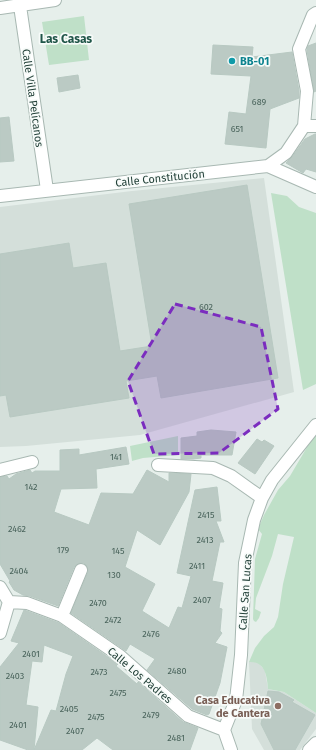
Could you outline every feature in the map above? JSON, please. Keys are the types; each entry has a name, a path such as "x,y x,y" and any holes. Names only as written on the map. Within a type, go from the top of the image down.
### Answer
{"street":[{"path":"0,8 55,0"},
{"name":"Calle Villa Pelícanos","path":"20,6 47,190"},
{"path":"268,166 286,153 304,126 307,91 299,49 312,15 316,12"},
{"path":"304,126 316,126"},
{"name":"Calle Constitución","path":"0,196 268,166 316,187"},
{"name":"Calle San Lucas","path":"224,730 236,700 241,655 244,563 254,520 262,498 272,480 316,425"},
{"path":"0,470 32,462"},
{"path":"158,465 213,468 231,476 262,498"},
{"path":"62,616 81,570"},
{"path":"0,587 8,602 0,633"},
{"name":"Calle Los Padres","path":"8,602 28,603 62,616 120,656 188,716 224,730"},
{"path":"224,730 231,750"},
{"path":"309,750 316,743"}],"highlighted area":[{"path":"175,304 261,327 278,409 219,453 154,454 128,381"}],"shaded area":[{"path":"264,178 294,392 140,435 26,446 0,447 0,207 132,191"},
{"name":"Casa Educativa de Cantera","path":"254,661 259,663 265,671 268,689 284,692 316,713 316,729 300,750 264,750 252,729 249,662"}],"green space":[{"path":"84,16 89,60 49,65 42,22"},
{"path":"271,193 287,196 299,207 316,213 316,384 303,390"},
{"path":"316,432 316,713 284,692 268,689 266,674 262,667 254,662 249,662 255,648 264,636 274,627 278,617 283,584 294,537 278,534 272,556 256,598 255,609 261,612 256,622 253,619 255,559 262,534 258,529 278,490 290,476"},
{"path":"178,436 178,455 143,458 132,461 130,446"}],"building":[{"path":"316,43 316,91 314,92 307,50 308,46"},
{"path":"213,45 253,47 252,57 292,52 299,98 270,109 266,148 225,144 229,112 246,114 251,76 211,74"},
{"path":"78,75 80,88 59,92 57,78"},
{"path":"9,117 14,161 0,162 0,118"},
{"path":"315,134 316,172 306,169 303,173 286,163 305,139"},
{"path":"247,185 278,378 161,398 157,376 126,381 129,398 10,417 6,395 0,396 0,254 69,243 73,268 106,263 120,351 152,346 129,204"},
{"path":"211,430 236,432 232,455 201,455 201,458 181,459 181,438 197,436 197,432"},
{"path":"257,439 262,442 264,440 274,446 255,474 238,463"},
{"path":"126,447 129,464 96,469 97,488 61,489 54,512 89,525 101,493 133,494 147,470 169,482 169,473 191,474 189,492 160,545 137,530 125,567 155,584 142,611 169,628 178,607 182,608 191,576 177,573 195,490 217,487 221,521 216,521 224,542 220,542 212,581 223,583 219,608 222,609 220,631 222,633 215,643 227,647 220,683 209,714 207,715 192,709 147,670 155,659 130,644 126,651 71,613 88,572 87,566 84,563 80,563 74,567 58,606 23,595 14,590 0,564 0,477 7,476 9,479 16,474 30,470 32,473 35,471 60,471 60,450 79,449 79,455"},
{"path":"24,610 59,623 118,664 116,666 137,684 138,682 183,722 198,728 190,750 113,750 97,738 82,750 34,750 28,750 0,740 0,667 19,643 11,641","holes":["44,645 73,656 66,674 56,711 51,710 34,750 38,707 26,705 32,661 42,662"]},
{"path":"268,691 279,692 294,700 292,702 315,715 295,750 274,750 261,724"}],"place":[{"name":"BB-01","path":"232,61"},
{"name":"Casa Educativa de Cantera","path":"278,706"}],"district":[{"name":"Las Casas","path":"66,39"}]}
